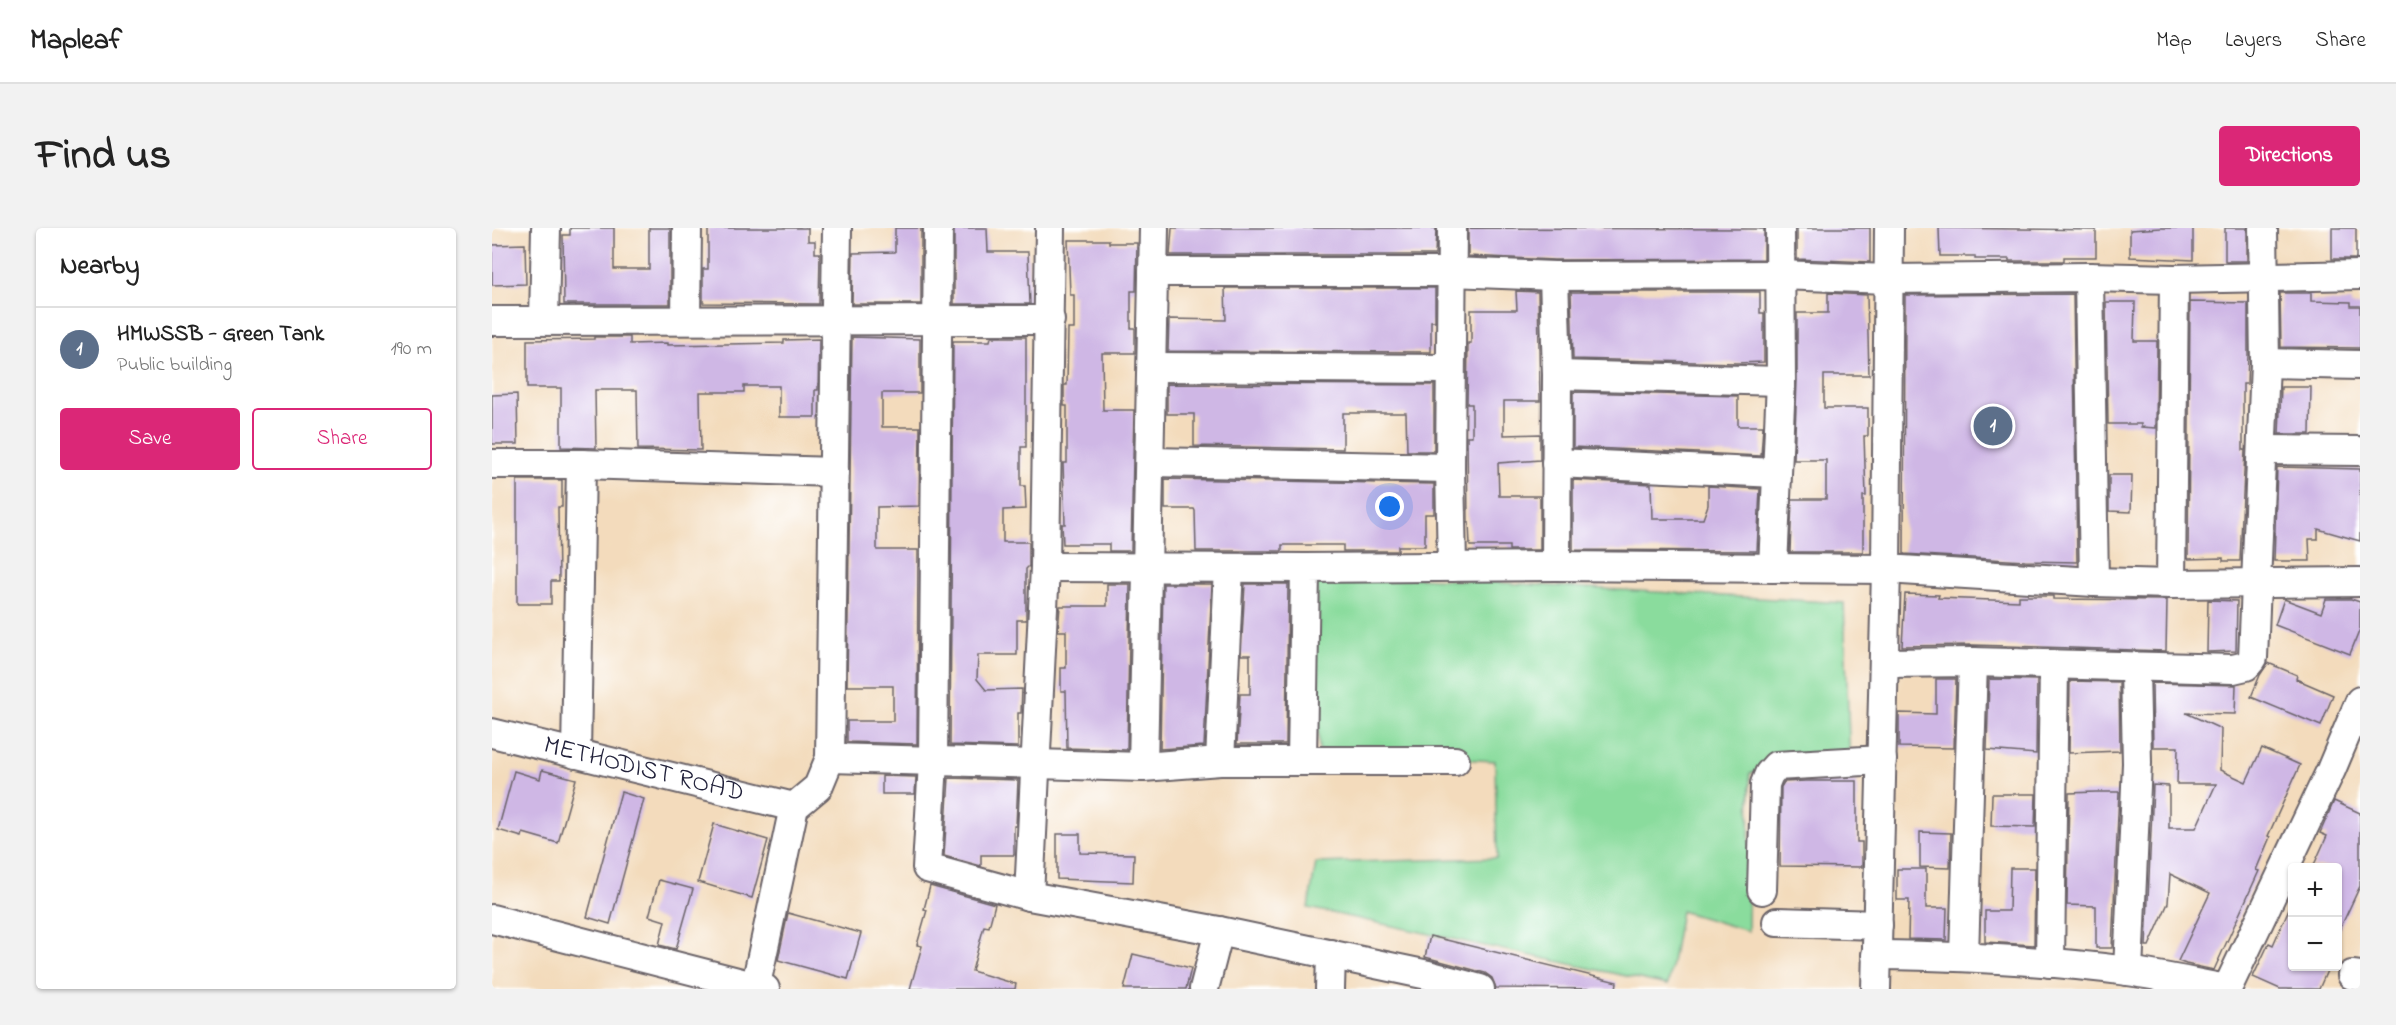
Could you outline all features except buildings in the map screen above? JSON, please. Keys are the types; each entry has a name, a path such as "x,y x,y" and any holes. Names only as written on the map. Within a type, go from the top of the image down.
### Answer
{"street":[{"path":"544,320 546,228"},
{"path":"686,320 687,228"},
{"path":"492,919 759,988 794,807 818,787 830,758 837,228"},
{"path":"938,228 933,762 927,868 1029,896 1331,954 1428,982 1480,989"},
{"path":"1029,896 1045,567 1050,228"},
{"path":"1143,767 1154,228"},
{"path":"1452,228 1449,468 1452,567"},
{"path":"1773,568 1781,381 1780,228"},
{"path":"1876,989 1886,569 1888,228"},
{"path":"1884,663 1973,662 2233,669 2246,666 2253,658 2265,363 2263,228"},
{"path":"1153,272 1451,272 1554,276 1779,275 1888,279 2089,277 2174,279 2360,275"},
{"path":"1554,276 1557,375 1556,566"},
{"path":"2089,277 2094,582"},
{"path":"2171,584 2174,279"},
{"path":"492,321 1050,320"},
{"path":"2265,363 2360,365"},
{"path":"1152,367 1450,369"},
{"path":"1557,375 1781,381"},
{"path":"2262,450 2359,451"},
{"path":"1150,462 1449,468"},
{"path":"1556,463 1777,472"},
{"path":"492,464 581,464 834,472"},
{"path":"576,754 581,464"},
{"path":"1045,567 1556,566 1886,569 2094,582 2171,584 2360,582"},
{"path":"1220,761 1229,568"},
{"path":"1302,760 1305,568"},
{"path":"1964,956 1973,662"},
{"path":"2050,963 2054,665"},
{"path":"2128,971 2137,763 2135,668"},
{"path":"1876,955 1964,956 2050,963 2128,971 2227,989 2331,770 2360,701"},
{"name":"METHODIST ROAD","path":"492,734 794,807"},
{"path":"830,758 1143,767 1220,761 1455,761"},
{"path":"1762,890 1765,784 1769,774 1776,766 1882,760"},
{"path":"1778,922 1878,925"},
{"path":"1204,989 1219,931"},
{"path":"1330,989 1331,954"}],"green space":[{"path":"1317,572 1844,603 1850,766 1750,773 1748,931 1681,911 1668,985 1308,908 1316,863 1497,858 1495,761 1319,751 1315,662"}],"place":[{"name":"HMWSSB - Green Tank","path":"1993,426"}]}
